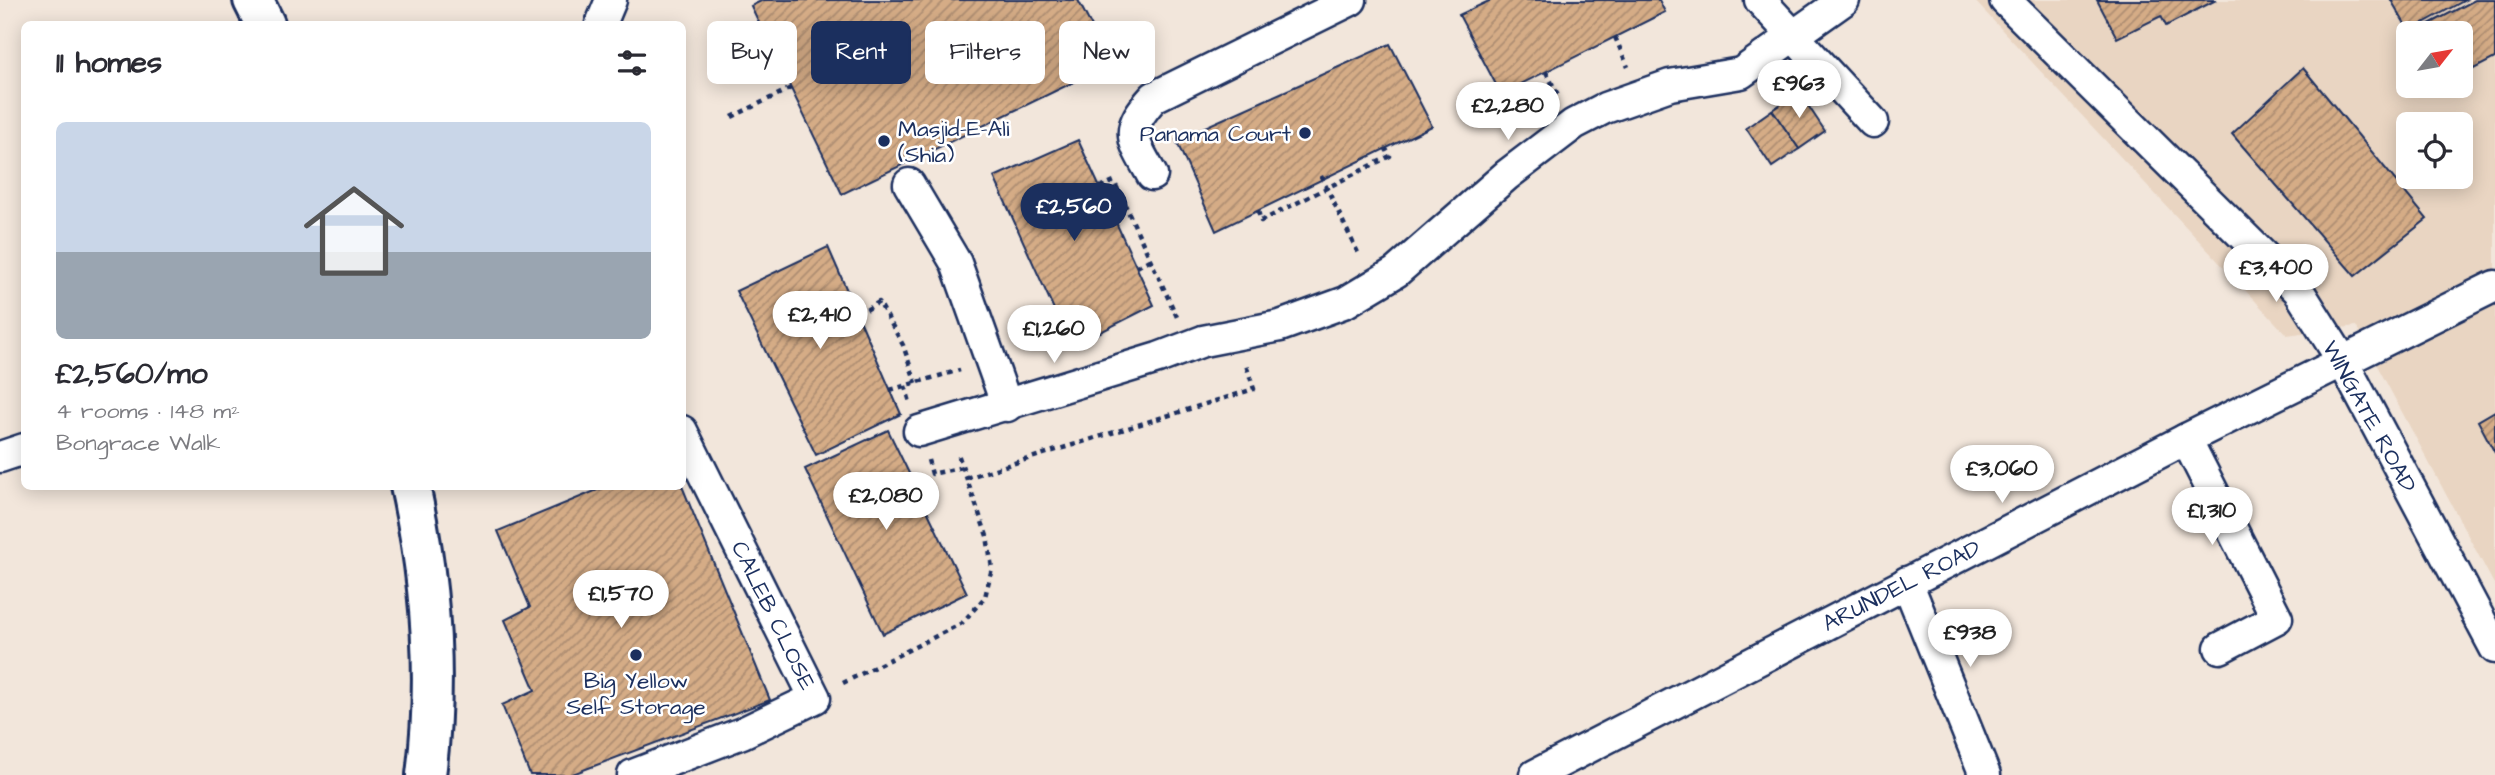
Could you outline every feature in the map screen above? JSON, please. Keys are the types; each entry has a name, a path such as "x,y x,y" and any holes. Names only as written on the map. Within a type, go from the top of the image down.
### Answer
{"main road":[{"path":"253,0 264,21"},
{"path":"411,490 421,536 431,623 433,723 426,775"}],"street":[{"path":"602,21 611,0"},
{"path":"1152,176 1133,141 1136,116 1154,97 1351,0"},
{"path":"1760,0 1873,122"},
{"path":"919,431 1007,406 1197,343 1280,327 1346,302 1396,272 1507,175 1574,124 1605,108 1670,85 1741,74 1844,0"},
{"name":"WINGATE ROAD","path":"2005,0 2298,290 2342,360 2495,648"},
{"path":"909,184 956,263 1007,406"},
{"name":"ARUNDEL ROAD","path":"1535,775 2186,439 2495,286"},
{"name":"CALEB CLOSE","path":"633,775 742,733 815,698 686,439"},
{"path":"2186,439 2277,618 2220,648"},
{"path":"0,457 21,450"},
{"path":"1907,582 1985,775"}],"path":[{"path":"732,117 791,88"},
{"path":"1258,211 1261,221 1390,156 1386,149"},
{"path":"1321,176 1374,285"},
{"path":"1100,187 1114,181 1150,260 1197,343"},
{"path":"1137,267 1150,260"},
{"path":"858,315 879,302 903,345 916,383"},
{"path":"966,478 1254,390 1236,334"},
{"path":"890,390 964,369"},
{"path":"815,698 962,623 985,597 992,568 987,536 949,423"}],"shaded area":[{"path":"1974,0 2495,0 2495,586 2356,326 2287,335"}],"building":[{"path":"763,0 1078,0 1089,21 1059,21 1059,84 1070,84 842,194 789,84 797,84 797,21 758,21 751,6"},
{"path":"1491,0 1659,0 1665,12 1501,94 1459,15"},
{"path":"2097,0 2216,0 2166,26 2161,16 2117,38"},
{"path":"2391,0 2465,0 2427,21 2403,21"},
{"path":"2475,0 2495,0 2495,58 2473,69 2473,21 2435,21"},
{"name":"Panama Court","path":"1390,44 1432,126 1216,231 1176,140"},
{"path":"2303,68 2396,181 2396,189 2402,189 2427,219 2355,276 2232,134"},
{"path":"1799,92 1825,131 1799,149 1772,110"},
{"path":"1772,110 1799,149 1772,167 1746,128"},
{"path":"1078,140 1154,305 1071,347 994,177"},
{"path":"828,247 901,414 816,455 736,291"},
{"path":"2495,411 2495,453 2478,421"},
{"path":"888,430 967,593 883,634 805,469"},
{"name":"Big Yellow Self Storage","path":"597,490 684,490 770,700 570,775 530,775 502,705 535,690 505,620 530,607 498,531"}],"place":[{"name":"Panama Court","path":"1305,133"},
{"name":"Masjid-E-Ali (Shia)","path":"884,141"},
{"name":"Big Yellow Self Storage","path":"636,655"}]}
